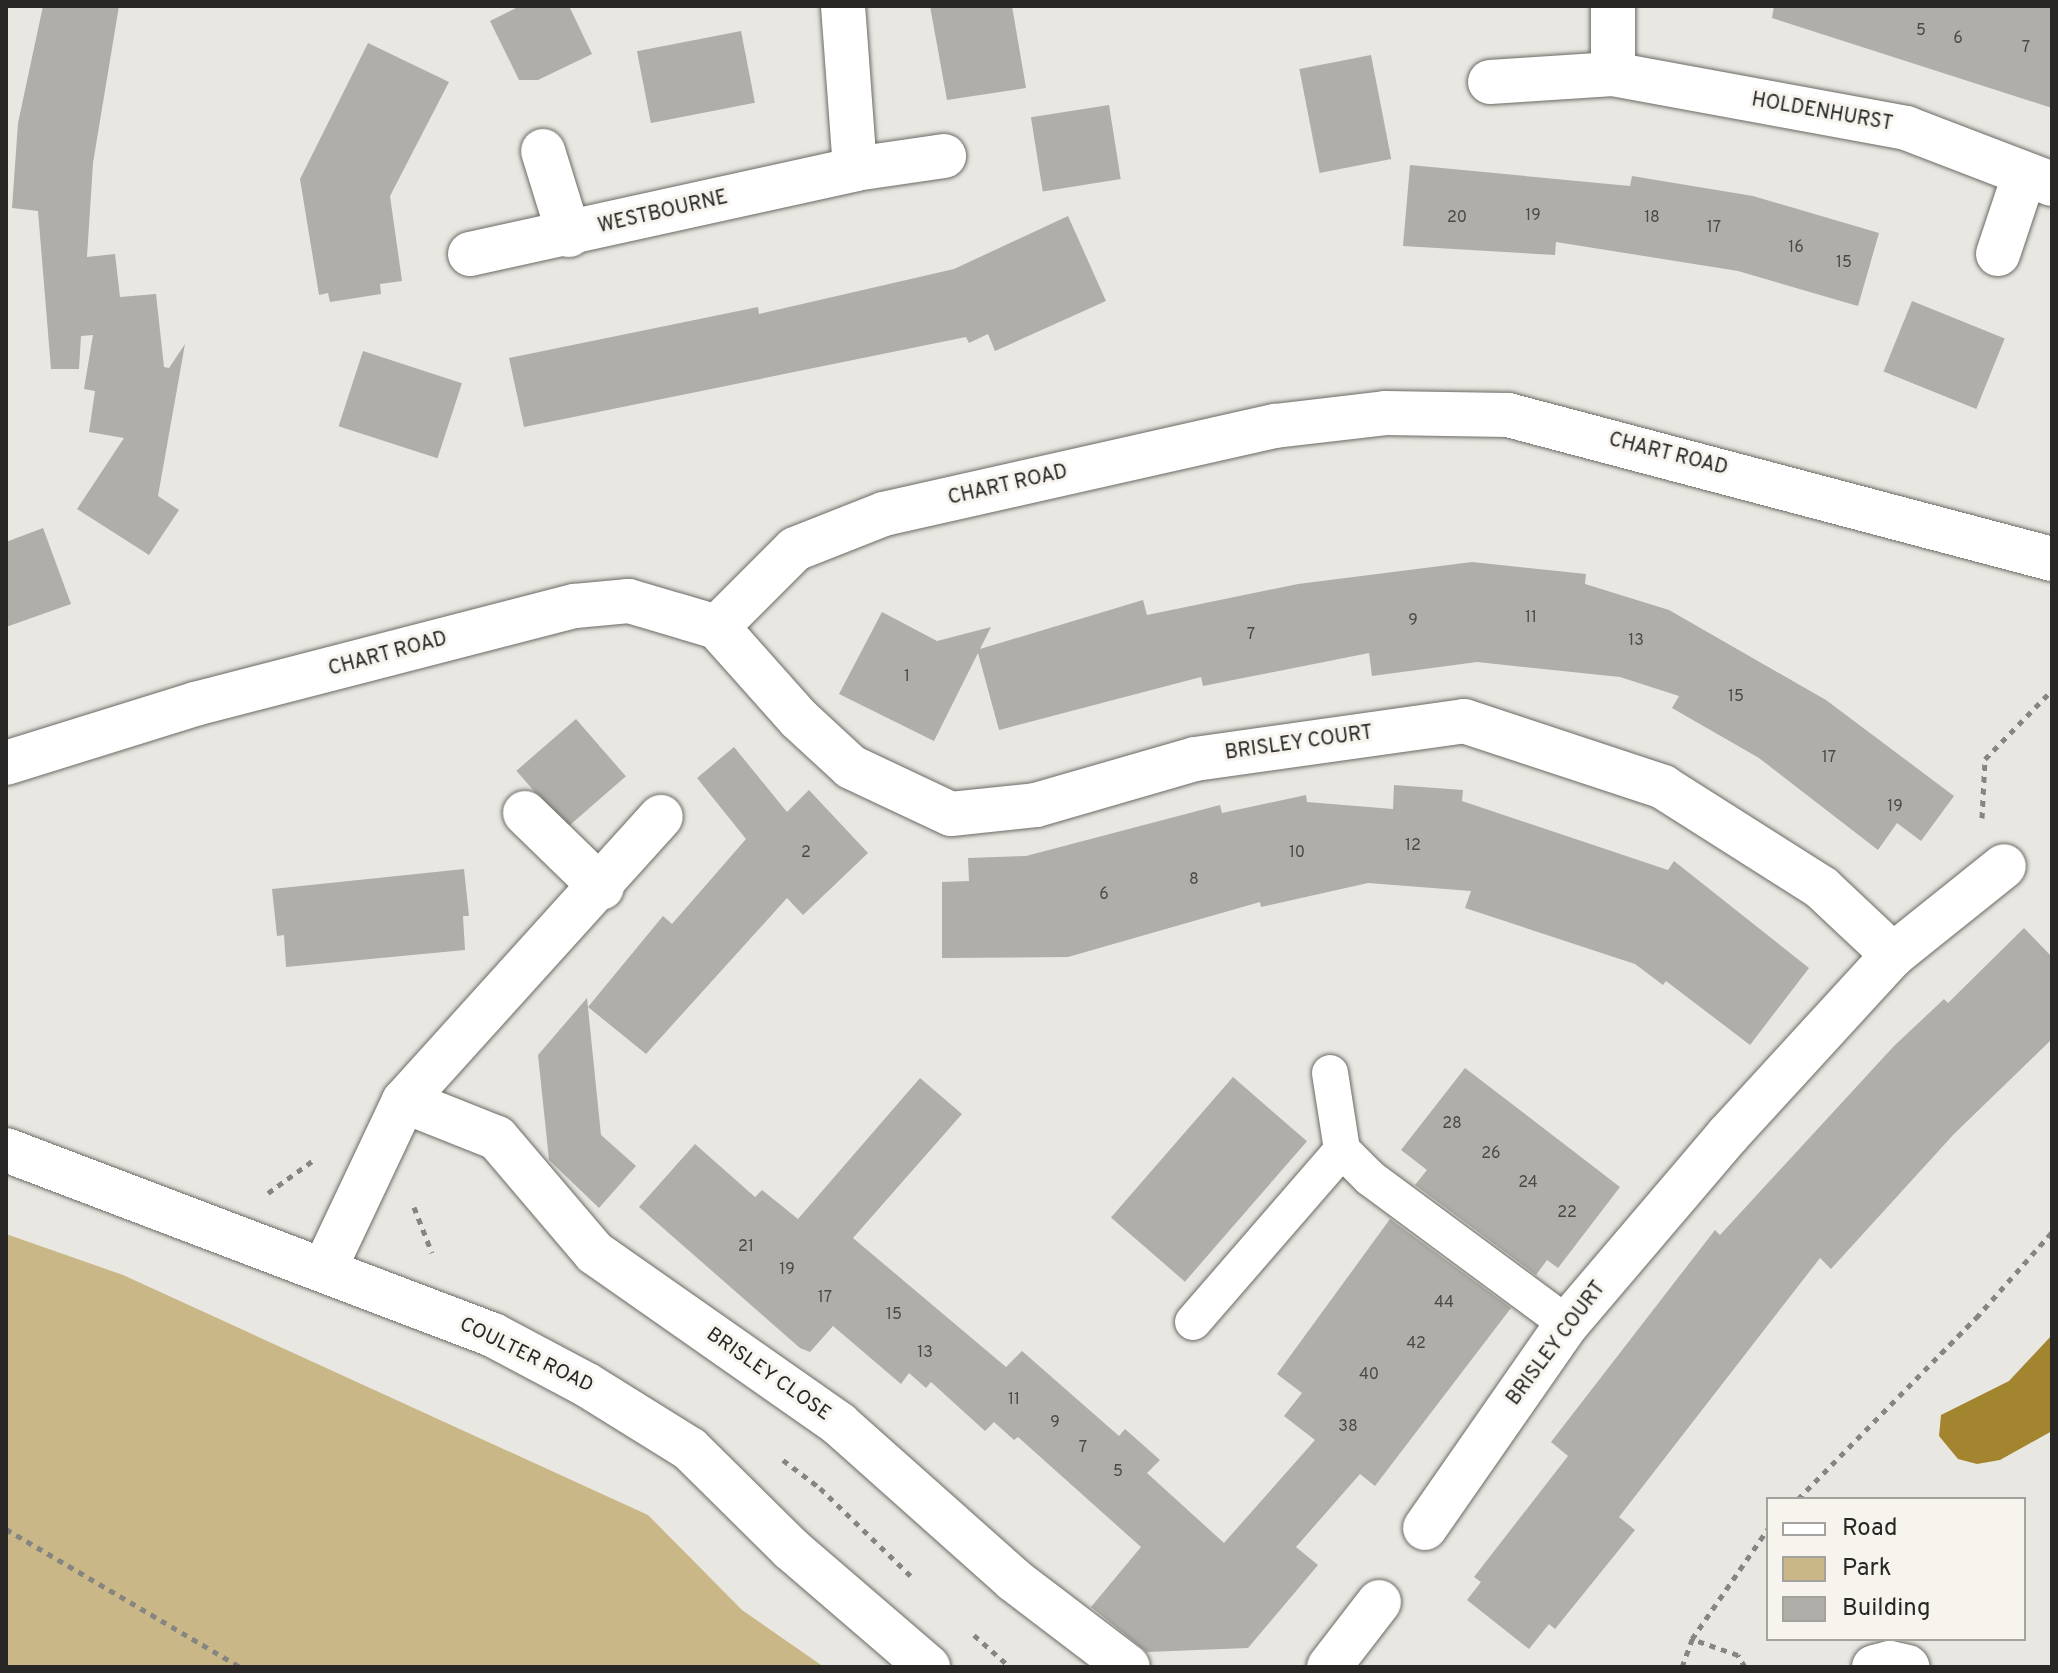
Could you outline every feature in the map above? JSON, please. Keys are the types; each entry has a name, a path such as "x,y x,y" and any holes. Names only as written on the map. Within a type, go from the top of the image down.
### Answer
{"street":[{"path":"843,6 855,169"},
{"path":"1613,6 1613,74"},
{"name":"HOLDENHURST","path":"1490,82 1613,74 1906,128 2038,180 1998,254"},
{"path":"543,151 569,235"},
{"name":"WESTBOURNE","path":"470,254 569,235 855,169 944,156"},
{"name":"CHART ROAD","path":"6,763 195,704 575,606 629,601 717,627 795,549 884,514 1275,426 1385,413 1508,415 2052,559"},
{"name":"BRISLEY COURT","path":"717,627 799,719 851,767 911,800 951,814 1036,805 1195,759 1464,721 1663,787 1822,888 1893,955"},
{"path":"525,813 602,888"},
{"path":"324,1270 368,1169 404,1101 602,888 661,817"},
{"name":"BRISLEY COURT","path":"1425,1528 1567,1324 1728,1135 1893,955 2004,866"},
{"name":"BRISLEY CLOSE","path":"404,1101 497,1138 595,1253 839,1424 1014,1580 1128,1667"},
{"name":"COULTER ROAD","path":"6,1150 493,1335 690,1449 791,1549 928,1667"},
{"path":"1329,1667 1379,1602"},
{"path":"1874,1667 1890,1663 1908,1667"}],"lane":[{"path":"1330,1073 1342,1150 1370,1178 1567,1324"},
{"path":"1193,1322 1342,1150"}],"path":[{"path":"2004,866 1981,848 1985,759 2052,690"},
{"path":"263,1197 327,1150 368,1169"},
{"path":"1800,1497 1976,1318 2052,1232"},
{"path":"820,1488 862,1527"},
{"path":"6,1529 240,1667"},
{"path":"1682,1667 1692,1639 1766,1532"},
{"path":"1692,1639 1738,1655 1745,1667"}],"green space":[{"path":"6,1234 123,1275 648,1515 742,1610 824,1667 6,1667"}],"shaded area":[{"path":"2052,1335 2052,1431 2000,1460 1977,1464 1958,1459 1939,1436 1941,1415 2009,1381"}],"building":[{"path":"43,6 119,6 93,163 87,257 115,254 120,297 156,294 164,367 169,368 185,344 158,496 179,510 149,555 77,509 124,438 89,432 95,391 84,389 93,335 81,336 79,369 51,369 38,211 12,208 18,123"},
{"path":"520,6 569,6 592,54 538,80 519,80 490,21"},
{"path":"930,6 1012,6 1026,88 947,100"},
{"path":"1774,6 2052,6 2052,108 1772,18"},
{"path":"741,31 755,103 651,123 637,51"},
{"path":"368,43 449,82 390,196 402,281 380,284 381,294 330,302 328,293 319,295 300,179"},
{"path":"1371,55 1391,159 1320,173 1299,69"},
{"path":"1109,105 1121,179 1043,191 1031,117"},
{"path":"1410,165 1630,186 1632,176 1753,196 1879,233 1858,306 1738,271 1556,242 1555,255 1403,246"},
{"path":"1068,216 1106,301 995,351 988,334 969,343 966,337 524,427 509,358 758,307 759,314 954,269"},
{"path":"1912,301 2005,338 1976,409 1884,371"},
{"path":"363,351 462,383 437,458 339,426"},
{"path":"43,528 71,604 6,627 6,542"},
{"path":"1472,562 1586,574 1585,584 1669,610 1826,700 1954,796 1921,841 1897,823 1878,850 1759,758 1672,708 1679,696 1620,677 1477,662 1372,676 1369,653 1203,686 1201,677 999,730 978,653 934,741 839,694 882,612 937,641 991,627 980,649 1143,600 1147,615 1298,584"},
{"path":"576,719 626,776 566,828 516,771"},
{"path":"734,747 787,812 809,790 868,853 803,915 787,898 646,1054 588,1007 663,916 672,924 746,839 697,778"},
{"path":"1394,785 1463,790 1462,801 1668,870 1674,861 1809,968 1750,1045 1666,981 1663,985 1635,964 1465,908 1471,891 1368,883 1261,907 1260,902 1068,957 942,958 942,882 969,881 968,858 1026,856 1220,805 1222,813 1306,795 1307,802 1393,809"},
{"path":"464,869 469,916 463,916 465,950 286,967 284,935 277,936 272,889"},
{"path":"2024,928 2052,957 2052,1039 1954,1134 1831,1269 1820,1258 1619,1517 1635,1530 1555,1629 1549,1624 1529,1649 1467,1600 1481,1582 1474,1577 1568,1456 1551,1442 1715,1230 1720,1235 1894,1046 1944,999 1948,1003"},
{"path":"587,998 601,1135 636,1166 599,1208 549,1160 538,1055"},
{"path":"1465,1068 1620,1187 1558,1268 1547,1260 1536,1275 1415,1185 1427,1170 1401,1150"},
{"path":"1233,1077 1307,1141 1185,1282 1111,1217"},
{"path":"920,1078 962,1114 853,1238 1006,1367 1022,1351 1119,1436 1125,1429 1160,1460 1147,1473 1224,1543 1315,1440 1284,1416 1302,1393 1277,1374 1390,1219 1511,1308 1375,1486 1360,1474 1296,1547 1318,1565 1248,1648 1147,1652 1091,1607 1141,1547 1018,1437 1014,1440 994,1422 985,1431 931,1382 926,1388 909,1373 901,1384 833,1326 810,1352 800,1348 639,1207 695,1144 755,1197 762,1190 798,1219"}]}
